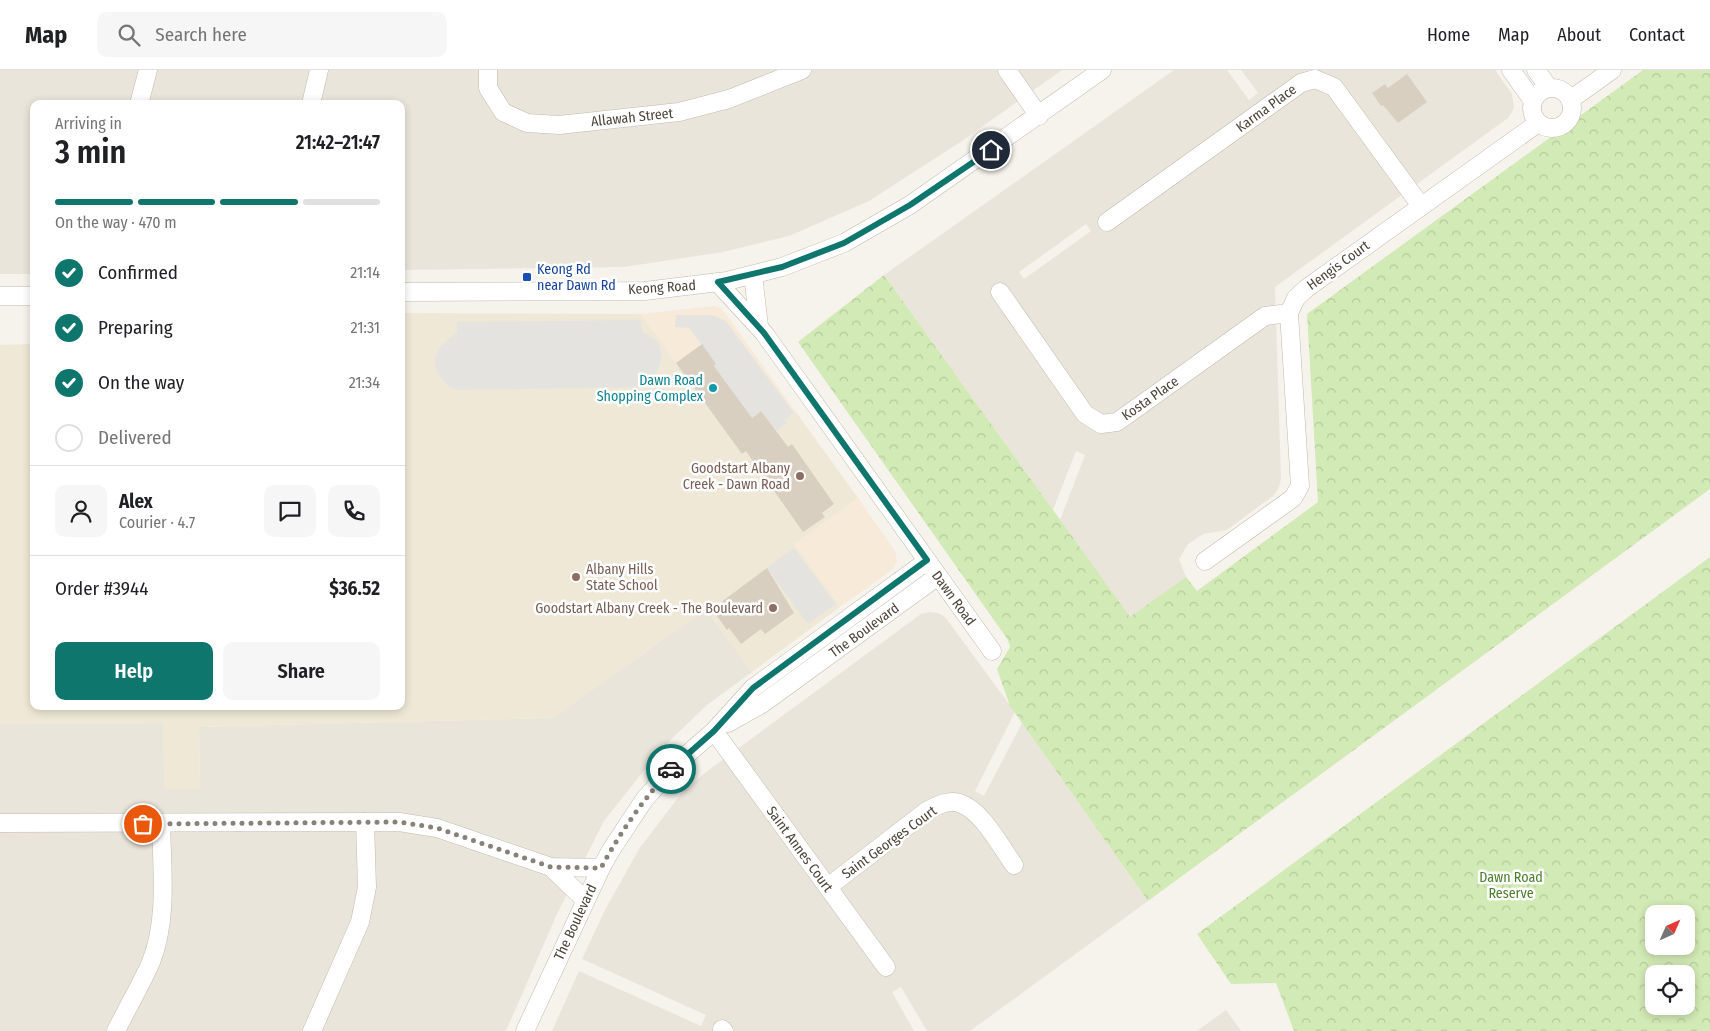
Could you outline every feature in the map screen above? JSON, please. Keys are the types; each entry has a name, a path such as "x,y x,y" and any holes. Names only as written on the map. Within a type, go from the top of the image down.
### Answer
{"street":[{"path":"140,100 148,70"},
{"path":"312,100 319,70"},
{"name":"Allawah Street","path":"488,70 488,88 503,112 527,123 559,125 679,112 729,99 802,70"},
{"path":"1007,70 1039,116"},
{"name":"Keong Road","path":"405,292 645,290 718,282 782,267 844,243 910,205 1102,70"},
{"path":"1511,70 1533,101"},
{"path":"1536,70 1549,88"},
{"path":"1570,100 1612,70"},
{"name":"Karma Place","path":"1107,222 1301,83 1315,79 1334,87 1421,206"},
{"path":"1549,88 1562,90 1570,100 1572,112 1570,118 1561,126 1549,128 1538,123 1532,113 1533,101 1539,92 1549,88"},
{"name":"Hengis Court","path":"1289,313 1296,298 1307,288 1538,123"},
{"path":"753,274 758,326"},
{"name":"Dawn Road","path":"718,282 758,326 992,651"},
{"name":"Kosta Place","path":"1000,292 1085,414 1102,424 1117,422 1265,316 1289,313"},
{"path":"0,296 30,296"},
{"path":"1205,561 1293,498 1300,486 1289,313"},
{"name":"The Boulevard","path":"525,1031 601,868 644,800 675,765 714,731 753,688 927,560"},
{"name":"The Boulevard","path":"714,731 762,704 938,576"},
{"name":"Saint Annes Court","path":"714,731 886,967"},
{"name":"Saint Georges Court","path":"828,887 928,810 940,804 958,803 978,816 1014,864"},
{"path":"312,1031 360,922 367,887 365,822"},
{"path":"0,823 399,822 437,828 551,867 601,868"},
{"path":"116,1031 151,961 159,931 162,896 161,824"},
{"path":"551,867 585,900"}],"shaded area":[{"path":"0,70 1062,70 962,141 869,201 789,236 723,252 624,267 405,270 405,100 30,100 30,274 0,274"},
{"path":"1174,70 1227,70 1249,100 1258,93 1241,70 1495,70 1512,94 1514,108 1508,118 1275,287 1281,479 1279,487 1274,495 1227,530 1203,534 1188,544 1179,559 1186,577 1130,618 1060,520 1085,455 1076,451 1053,510 884,275","holes":["1086,224 1091,231 1024,279 1019,272"]},
{"path":"714,306 721,308 726,314 796,412 785,420 787,423 742,454 641,314"},
{"name":"Albany Hills State School","path":"405,313 641,314 742,454 787,423 785,420 796,412 858,498 794,544 840,607 752,672 706,609 552,718 199,727 200,789 164,789 163,723 0,724 0,345 30,344 30,710 405,710"},
{"path":"676,315 712,315 726,321 794,413 785,420 787,423 776,431 761,411 752,418 689,328 675,327"},
{"path":"641,320 642,332 658,342 662,355 658,370 648,381 638,387 459,390 450,387 441,378 436,368 435,359 440,347 457,332 457,322"},
{"path":"858,498 895,551 897,561 892,570 840,607 794,544"},
{"path":"794,548 836,604 808,624 767,568"},
{"path":"706,609 752,672 707,705 661,749 604,821 557,914 506,1031 0,1031 0,724 164,723 164,789 200,788 199,727 552,718"},
{"path":"929,612 938,613 945,617 1015,712 975,791 984,796 1022,723 1148,901 970,1031 927,1031 901,987 892,992 914,1031 552,1031 579,971 701,1026 706,1015 582,959 605,910 639,849 680,795 706,772 921,614"},
{"path":"1226,1010 1241,1031 1197,1031"}],"green space":[{"path":"1643,70 1710,70 1710,489 1148,901 1010,706 997,669 1010,647 1008,640 798,342 884,275 1130,617 1186,577 1197,591 1318,502 1307,314"},
{"name":"Dawn Road Reserve","path":"1710,557 1710,1031 1294,1031 1276,983 1231,984 1197,934"}],"building":[{"path":"1407,74 1427,102 1398,123 1383,105 1381,106 1372,93 1385,84 1388,88"},
{"path":"702,344 716,364 714,366 752,418 761,411 788,447 792,444 834,504 822,513 825,517 803,532 746,451 742,454 676,363"},
{"path":"767,568 794,613 765,634 761,629 741,644 729,628 727,630 712,609"}],"way so far":[{"path":"143,824 399,822 437,828 551,867 601,868 644,800 671,769"}],"place":[{"name":"Keong Rd near Dawn Rd","path":"527,277"},
{"name":"Dawn Road Shopping Complex","path":"713,388"},
{"name":"Goodstart Albany Creek - Dawn Road","path":"800,476"},
{"name":"Albany Hills State School","path":"576,577"},
{"name":"Goodstart Albany Creek - The Boulevard","path":"773,608"}],"route":[{"path":"671,769 714,731 753,688 927,560 764,333 718,282 782,267 844,243 910,205 991,150"}]}
